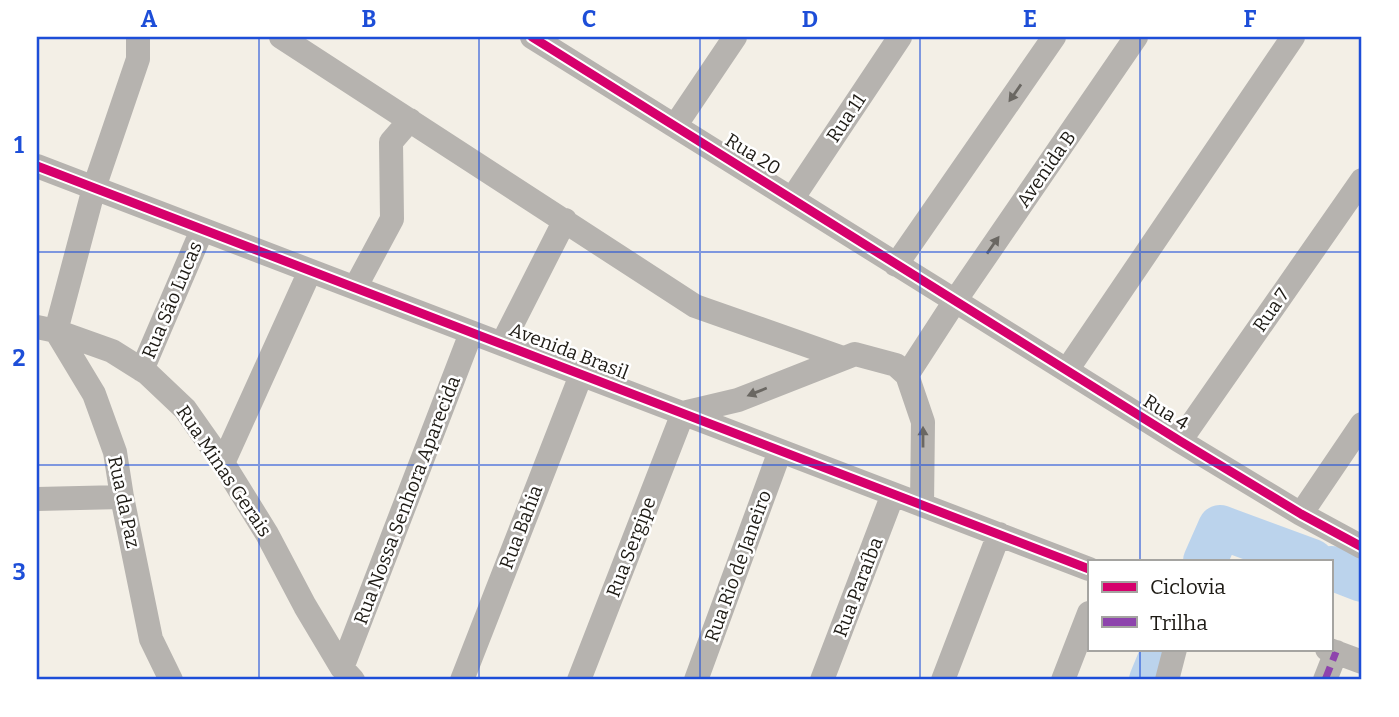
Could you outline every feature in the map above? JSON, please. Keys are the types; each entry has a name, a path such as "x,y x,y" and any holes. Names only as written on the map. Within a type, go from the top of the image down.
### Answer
{"street":[{"path":"47,329 138,59 138,37"},
{"path":"281,37 695,306 843,358"},
{"name":"Rua 20","path":"532,37 558,43 675,126 955,301"},
{"path":"675,126 735,37"},
{"name":"Rua 11","path":"792,199 900,37"},
{"path":"896,265 1054,37"},
{"path":"1066,370 1293,37"},
{"name":"Avenida B","path":"907,375 1130,39"},
{"path":"355,288 391,219 391,142 410,120"},
{"name":"Avenida Brasil","path":"37,166 1088,569"},
{"name":"Rua 7","path":"1180,441 1362,180"},
{"path":"502,344 565,220"},
{"name":"Rua São Lucas","path":"142,370 202,230"},
{"path":"223,463 310,271"},
{"name":"Rua 4","path":"955,301 1180,441 1301,514 1362,547"},
{"name":"Rua Minas Gerais","path":"47,329 112,351 142,370 185,409 223,463 267,534 305,606 348,674"},
{"name":"Rua da Paz","path":"47,329 94,394 115,452 151,639 171,680"},
{"name":"Rua Nossa Senhora Aparecida","path":"348,674 471,333"},
{"path":"683,414 738,400 855,354 895,365 907,375 923,422 922,505"},
{"name":"Rua Bahia","path":"462,680 581,374"},
{"name":"Rua Sergipe","path":"579,680 683,414"},
{"path":"1301,514 1362,424"},
{"name":"Rua Rio de Janeiro","path":"696,680 780,451"},
{"name":"Rua Paraíba","path":"822,680 894,494"},
{"path":"37,499 122,497"},
{"path":"943,680 999,534"},
{"path":"1063,680 1088,616"},
{"path":"1167,680 1175,650"},
{"path":"1325,680 1331,650 1362,662"}],"waterway":[{"path":"1205,560 1220,527 1309,560"},
{"path":"1332,568 1362,580"},
{"path":"1151,680 1163,651"}],"marked path":[{"path":"1325,680 1336,652"}],"cycle path":[{"path":"532,37 1180,441 1301,514 1362,547"},
{"path":"37,166 1088,569"}]}
